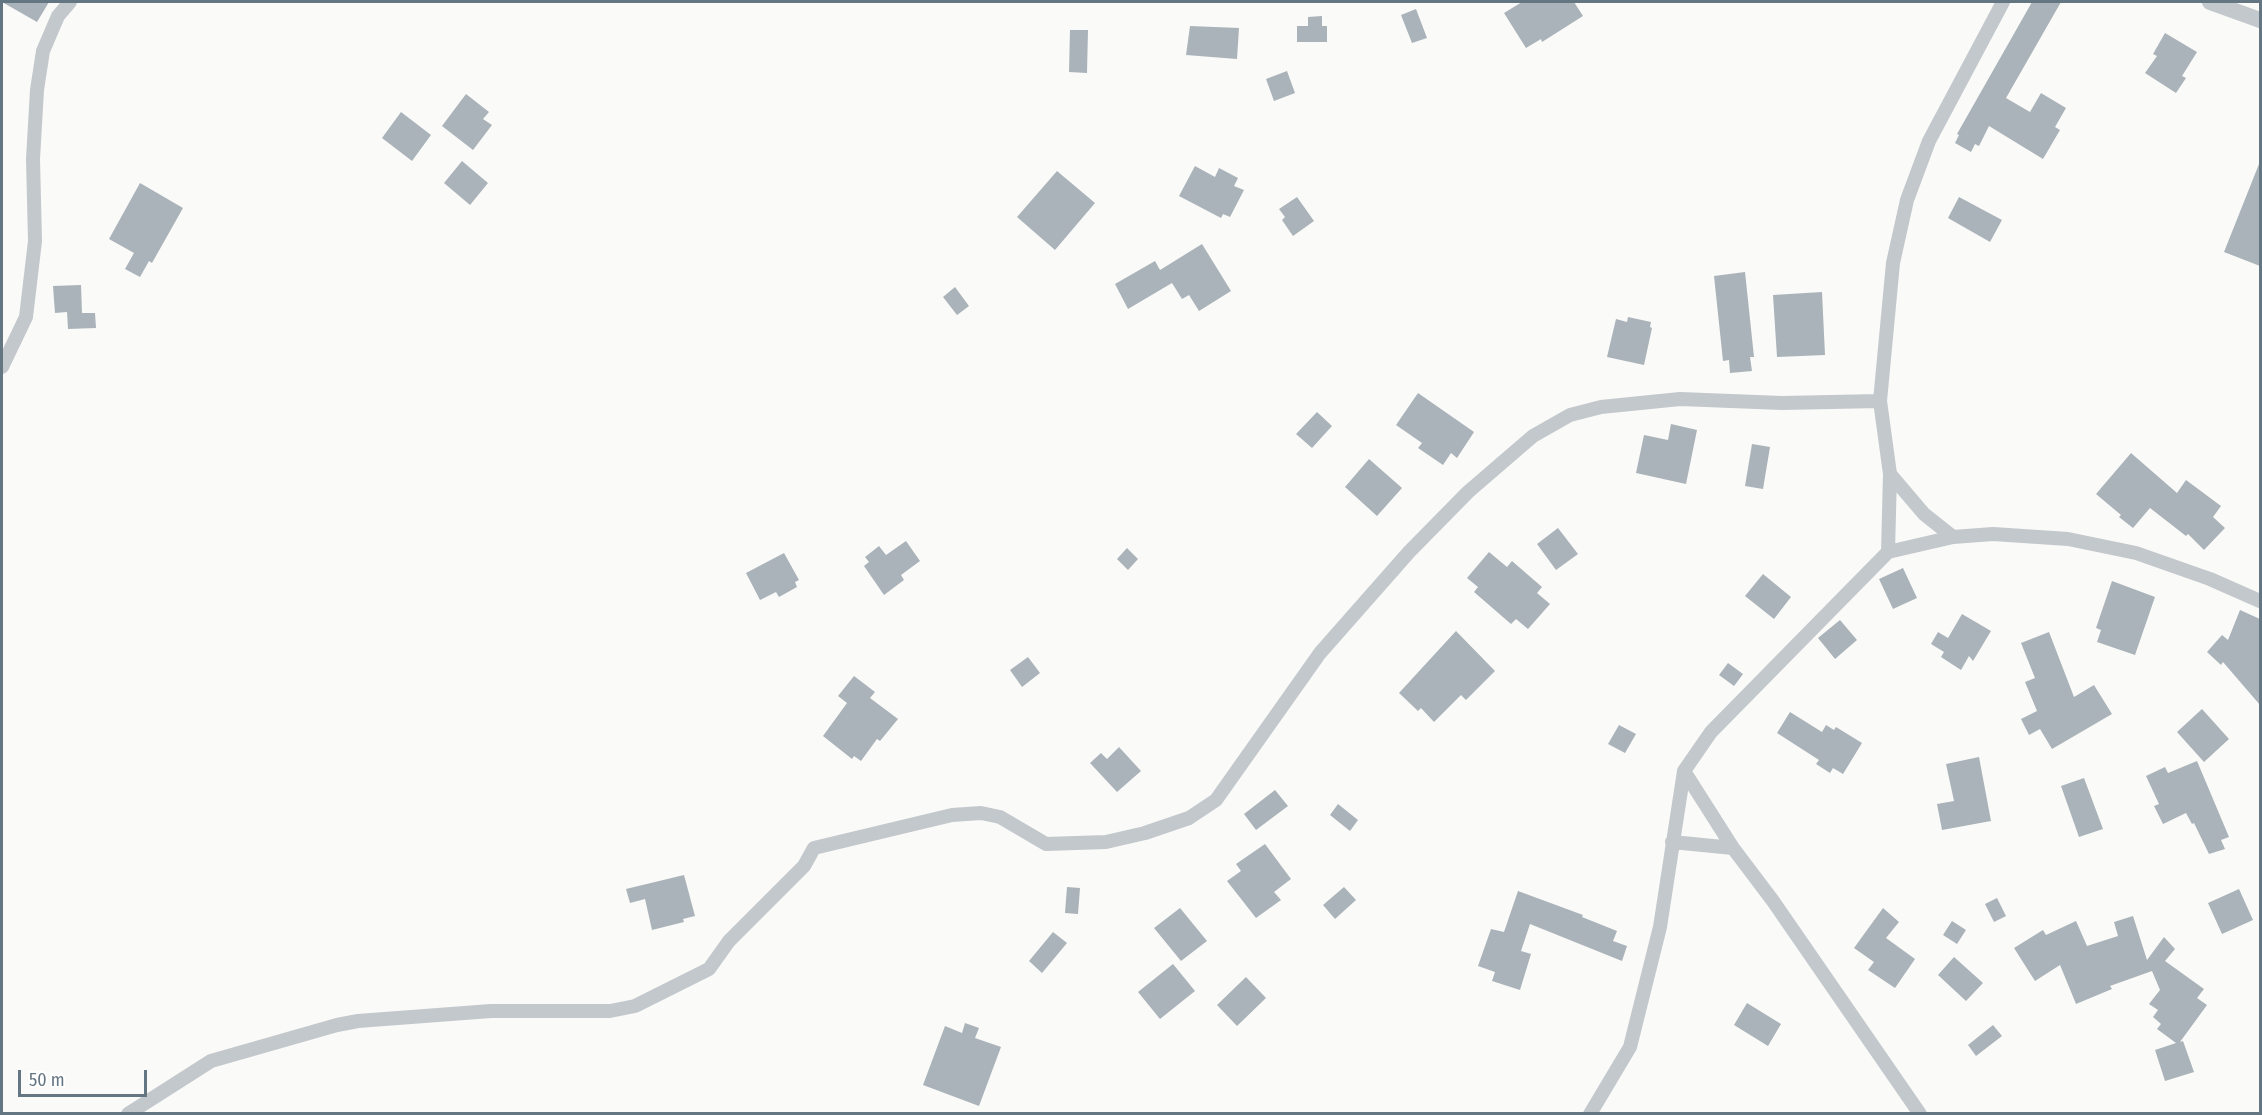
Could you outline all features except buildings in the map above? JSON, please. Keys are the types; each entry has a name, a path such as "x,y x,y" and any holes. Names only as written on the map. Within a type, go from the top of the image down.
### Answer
{"street":[{"path":"2,367 26,317 35,241 33,159 37,90 43,51 58,16 70,2"},
{"path":"1888,552 1890,474 1880,400 1893,263 1907,200 1929,141 2003,2"},
{"path":"2210,2 2260,20"},
{"path":"128,1113 211,1061 337,1025 358,1021 491,1011 610,1011 635,1006 709,969 729,941 804,866 814,848 951,815 981,813 1000,817 1046,844 1106,842 1146,833 1190,818 1216,800 1320,653 1408,552 1468,492 1533,436 1570,416 1601,407 1680,399 1782,403 1880,400"},
{"path":"1890,474 1924,514 1953,537"},
{"path":"1590,1113 1630,1047 1660,927 1684,771 1711,732 1888,552 1953,537 1993,534 2068,539 2136,553 2210,579 2260,601"},
{"path":"1684,771 1733,848 1773,901 1920,1113"},
{"path":"1672,842 1733,848"}]}
